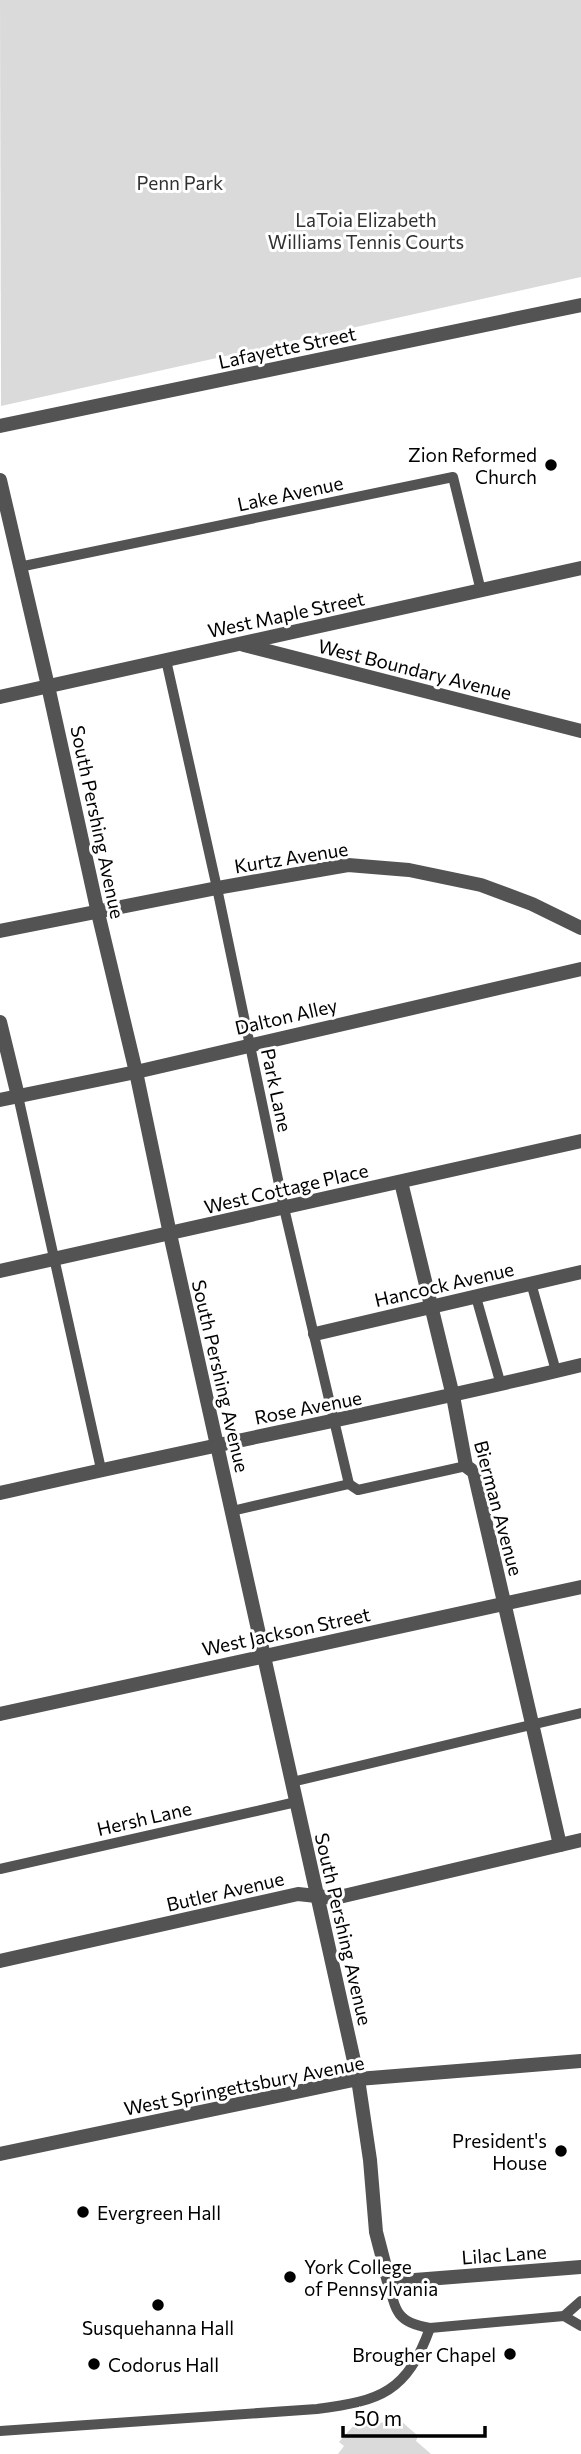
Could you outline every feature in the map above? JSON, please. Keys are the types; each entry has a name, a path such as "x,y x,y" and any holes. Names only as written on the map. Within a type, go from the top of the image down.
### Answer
{"street":[{"name":"Lafayette Street","path":"0,426 581,305"},
{"name":"South Pershing Avenue","path":"0,480 136,1072 358,2079 370,2160 376,2232 388,2282"},
{"name":"West Maple Street","path":"0,697 581,568"},
{"name":"West Boundary Avenue","path":"240,644 581,732"},
{"name":"Kurtz Avenue","path":"0,932 217,888 348,865 409,870 481,885 532,904 581,928"},
{"name":"Dalton Alley","path":"0,1100 136,1072 581,970"},
{"path":"0,1022 18,1096"},
{"name":"West Cottage Place","path":"0,1271 581,1141"},
{"name":"Bierman Avenue","path":"401,1182 453,1396 466,1466 474,1472 560,1845"},
{"name":"Hancock Avenue","path":"315,1334 581,1272"},
{"name":"Rose Avenue","path":"0,1493 216,1444 335,1422 581,1365"},
{"name":"West Jackson Street","path":"0,1714 581,1587"},
{"name":"Butler Avenue","path":"0,1961 298,1894 335,1898 581,1840"},
{"name":"West Springettsbury Avenue","path":"0,2154 358,2079 581,2061"},
{"name":"Lilac Lane","path":"388,2282 581,2267"}],"lane":[{"name":"Lake Avenue","path":"19,568 453,477 481,591"},
{"name":"Park Lane","path":"166,660 284,1208 349,1484"},
{"path":"18,1096 101,1469"},
{"path":"531,1283 556,1371"},
{"path":"476,1297 501,1385"},
{"path":"232,1511 349,1484 358,1490 466,1466"},
{"path":"292,1782 581,1713"},
{"name":"Hersh Lane","path":"0,1869 296,1802"},
{"path":"388,2282 396,2311 403,2320 414,2326 430,2329 564,2316 581,2301"},
{"path":"564,2316 581,2326"},
{"path":"0,2431 218,2417 362,2403 378,2397 409,2372 421,2355 430,2329"}],"green space":[{"name":"Penn Park","path":"0,0 581,0 581,277 1,406"},
{"path":"401,2421 418,2436 416,2441 431,2454 338,2454 344,2446 339,2442 354,2425"}],"place":[{"name":"Zion Reformed Church","path":"551,465"},
{"name":"President's House","path":"561,2151"},
{"name":"Evergreen Hall","path":"83,2212"},
{"name":"York College of Pennsylvania","path":"290,2277"},
{"name":"Susquehanna Hall","path":"158,2305"},
{"name":"Brougher Chapel","path":"510,2354"},
{"name":"Codorus Hall","path":"94,2364"}],"park label":[{"name":"LaToia Elizabeth Williams Tennis Courts","path":"366,230"}]}
